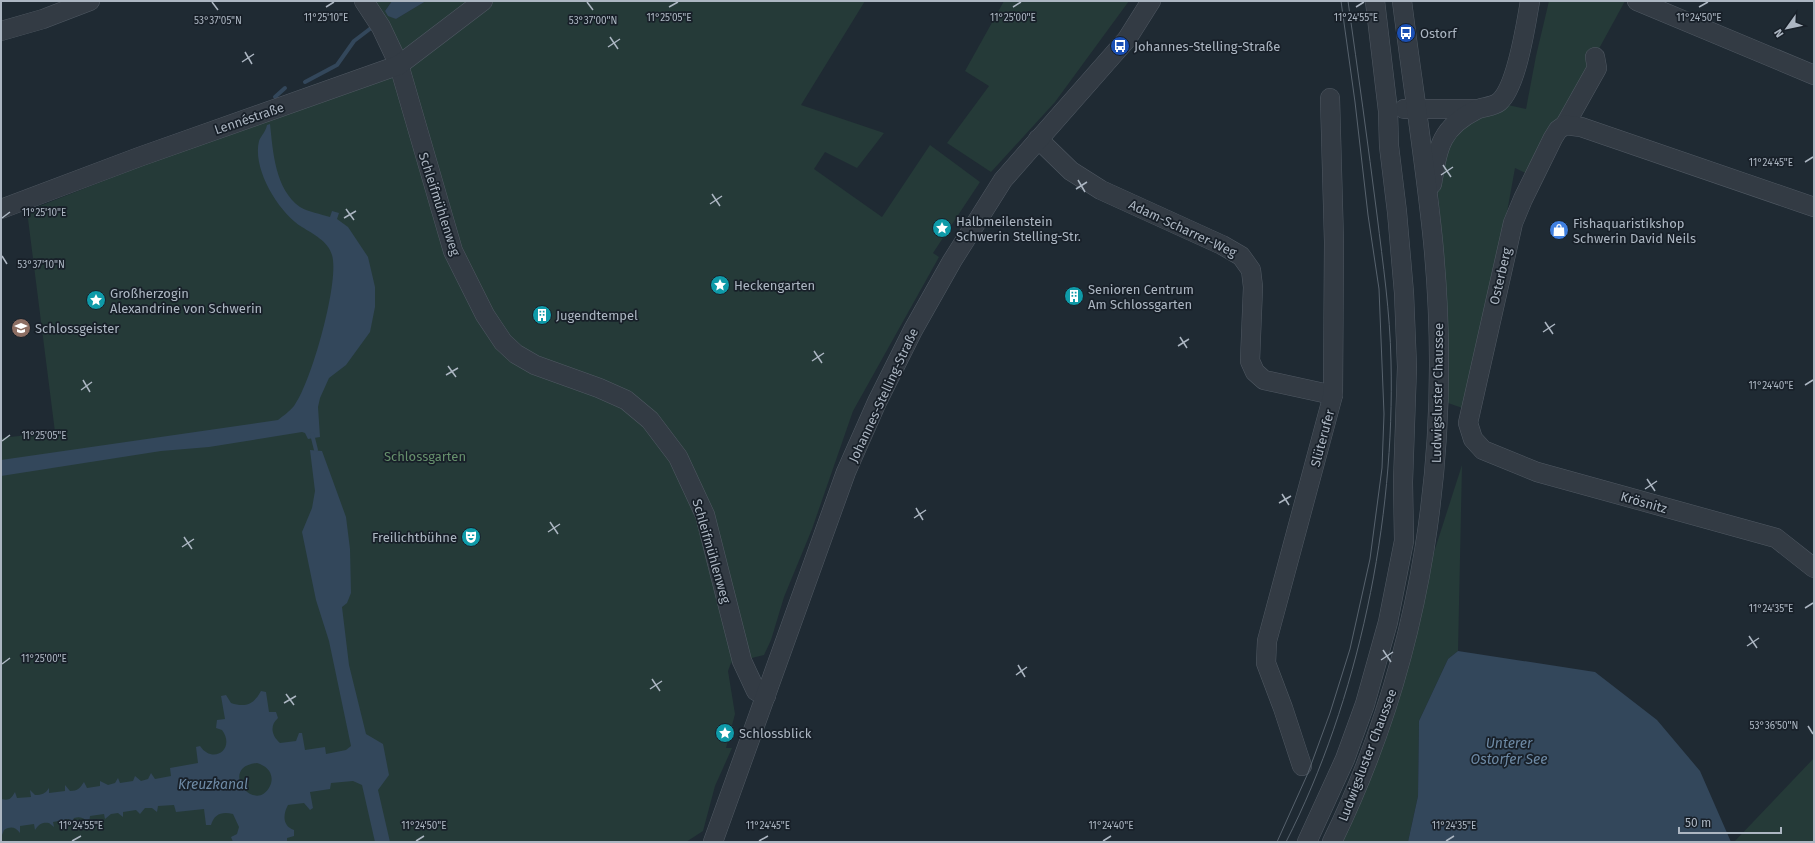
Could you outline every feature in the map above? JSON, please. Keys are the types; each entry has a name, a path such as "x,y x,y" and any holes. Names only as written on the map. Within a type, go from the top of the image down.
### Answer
{"street":[{"path":"1,30 43,19 90,1"},
{"name":"Schleifmühlenweg","path":"364,1 381,27 399,65 453,251 485,316 503,342 516,354 535,365 599,388 626,400 650,420 678,457 705,515 742,661 756,691 766,696"},
{"name":"Lennéstraße","path":"1,209 139,157 399,65 483,1"},
{"name":"Johannes-Stelling-Straße","path":"713,842 846,472 877,402 913,330 952,261 1003,180 1126,39 1151,1"},
{"name":"Ludwigsluster Chaussee","path":"1308,842 1345,759 1365,704 1384,636 1404,541 1403,482 1408,367 1397,212 1389,146 1388,111 1375,1"},
{"name":"Ludwigsluster Chaussee","path":"1332,842 1357,786 1386,713 1410,627 1426,544 1434,485 1439,421 1437,302 1428,205 1402,1"},
{"path":"1428,205 1440,143 1446,132 1457,121 1477,109 1498,102 1514,77 1530,1"},
{"path":"1637,1 1814,74"},
{"name":"Osterberg","path":"1473,439 1468,423 1513,223 1553,138 1558,130 1565,125 1597,68 1595,57"},
{"name":"Slüterufer","path":"1302,766 1283,708 1266,663 1267,641 1333,395 1334,242 1330,98"},
{"path":"1388,111 1416,108 1477,109"},
{"path":"1565,125 1582,127 1814,207"},
{"name":"Adam-Scharrer-Weg","path":"1038,139 1071,171 1101,190 1222,245 1241,256 1250,270 1253,287 1250,361 1255,372 1264,380 1333,395"},
{"name":"Krösnitz","path":"1473,439 1483,450 1537,472 1776,538 1814,568"}],"green space":[{"name":"Schlossgarten","path":"370,1 392,1 385,11 396,19 426,1 865,1 801,105 884,133 857,168 825,152 814,169 882,217 930,145 980,182 933,253 939,257 853,411 812,529 784,597 771,640 764,655 731,663 728,671 735,714 726,748 732,748 715,786 703,831 686,842 1,842 1,438 55,432 27,211 398,65"},
{"path":"1004,1 1129,1 1055,102 991,172 947,143 989,86 965,71"},
{"path":"1549,1 1625,1 1530,175 1515,168 1471,411 1448,403 1442,237 1435,160 1440,143 1499,103 1526,109 1536,56"},
{"path":"1462,465 1458,651 1448,659 1419,721 1418,796 1408,842 1332,842 1410,627"},
{"path":"1814,758 1814,842 1734,842"}],"water":[{"path":"392,1 426,1 396,19 388,16 385,11"},
{"path":"270,124 274,158 280,180 285,190 300,207 307,210 330,217 332,211 339,213 337,219 348,227 368,257 375,287 375,307 370,332 346,365 329,378 320,398 318,407 320,437 308,439 305,433 302,432 209,447 161,451 1,476 1,460 278,420 294,406 308,377 322,332 332,286 332,255 330,250 320,238 302,227 285,212 276,201 263,177 258,152 259,141 267,125"},
{"name":"Kreuzkanal","path":"310,450 322,451 346,517 350,549 351,593 347,603 342,607 349,665 366,734 383,744 389,775 378,790 390,842 375,842 362,785 353,781 331,783 330,789 310,792 313,808 310,810 304,803 288,805 285,812 285,819 287,826 294,830 294,836 287,838 287,842 233,842 231,837 237,834 239,827 233,814 219,814 214,818 211,825 206,825 204,809 176,812 174,805 158,806 157,812 152,808 145,808 140,814 136,810 123,812 123,817 118,813 111,814 105,819 104,814 90,816 89,823 79,817 74,818 71,825 69,819 53,822 54,827 49,823 43,823 35,830 34,824 20,826 20,833 15,828 9,828 4,830 2,835 1,799 10,799 15,792 17,798 31,797 30,790 35,795 40,795 45,793 49,788 49,793 65,791 65,785 70,791 77,790 84,782 87,788 100,786 100,781 108,785 115,783 118,778 120,783 133,781 135,776 141,781 148,779 151,773 155,779 171,776 170,768 198,763 196,747 200,746 205,752 211,754 221,752 225,748 226,737 222,730 216,728 217,720 225,719 221,696 226,695 231,703 245,705 252,702 261,691 266,692 269,712 276,712 278,718 273,724 273,734 280,743 296,741 299,733 302,733 305,750 325,747 326,754 346,750 351,746 329,641 316,600 302,532 312,508 315,491","holes":["257,763 261,764 270,772 272,778 270,786 263,794 256,796 249,793 243,787 240,780 240,772 245,766"]},
{"name":"Unterer Ostorfer See","path":"1458,651 1595,672 1657,720 1700,771 1731,842 1408,842 1418,796 1419,721 1448,659"}],"waterway":[{"path":"305,82 337,65 354,41 375,25"},
{"path":"275,97 285,88"},
{"path":"312,434 316,450"}],"tram line":[{"path":"1277,842 1308,773 1330,713 1350,649 1370,559 1382,468 1384,414 1379,289 1368,215 1355,102 1341,1"},
{"path":"1286,842 1312,787 1334,729 1352,669 1367,608 1379,546 1387,484 1391,422 1391,361 1389,324 1377,215 1348,1"}],"place":[{"name":"Ostorf","path":"1406,33"},
{"name":"Johannes-Stelling-Straße","path":"1120,46"},
{"name":"Halbmeilenstein Schwerin Stelling-Str.","path":"942,228"},
{"name":"Fishaquaristikshop Schwerin David Neils","path":"1559,230"},
{"name":"Heckengarten","path":"720,285"},
{"name":"Senioren Centrum Am Schlossgarten","path":"1074,296"},
{"name":"Großherzogin Alexandrine von Schwerin","path":"96,300"},
{"name":"Jugendtempel","path":"542,315"},
{"name":"Schlossgeister","path":"21,328"},
{"name":"Freilichtbühne","path":"471,537"},
{"name":"Schlossblick","path":"725,733"}]}
